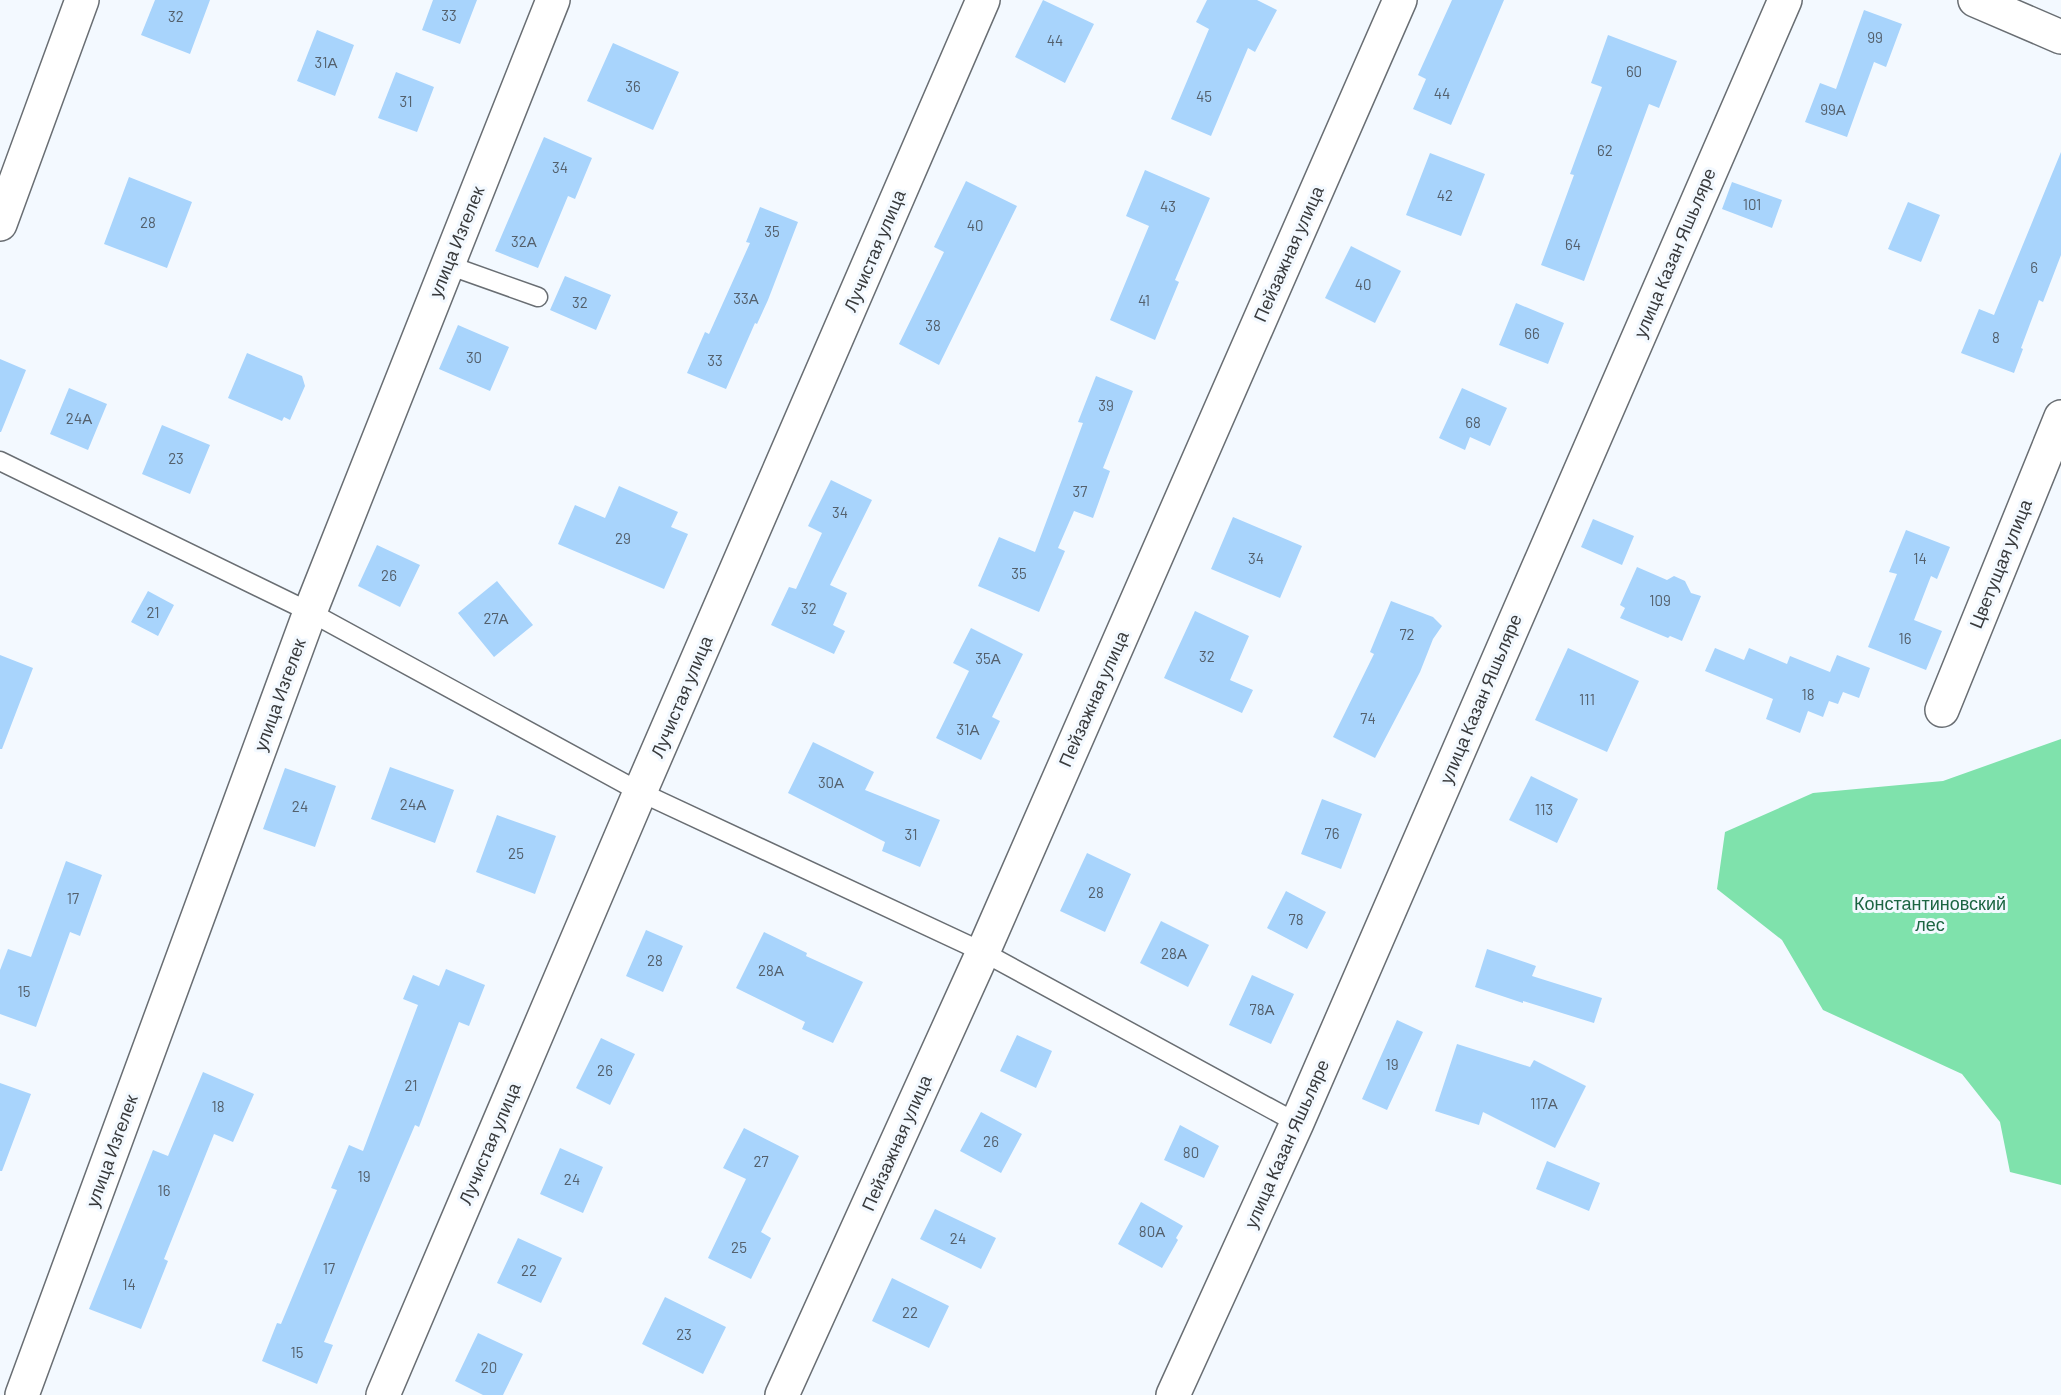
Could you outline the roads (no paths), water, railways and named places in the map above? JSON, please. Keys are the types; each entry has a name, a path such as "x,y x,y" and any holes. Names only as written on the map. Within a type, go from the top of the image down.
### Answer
{"street":[{"path":"0,225 82,0"},
{"name":"улица Изгелек","path":"22,1395 310,612 553,0"},
{"name":"Лучистая улица","path":"383,1395 640,792 983,0"},
{"name":"Пейзажная улица","path":"782,1395 984,952 1400,0"},
{"name":"улица Казан Яшьляре","path":"1173,1395 1297,1123 1785,0"},
{"path":"1976,0 2057,35"},
{"name":"Цветущая улица","path":"1942,710 2061,417"}],"lane":[{"path":"448,265 538,297"},
{"path":"0,460 310,612 640,792 984,952 1297,1123"}],"park label":[{"name":"Константиновский лес","path":"1930,914"}]}
